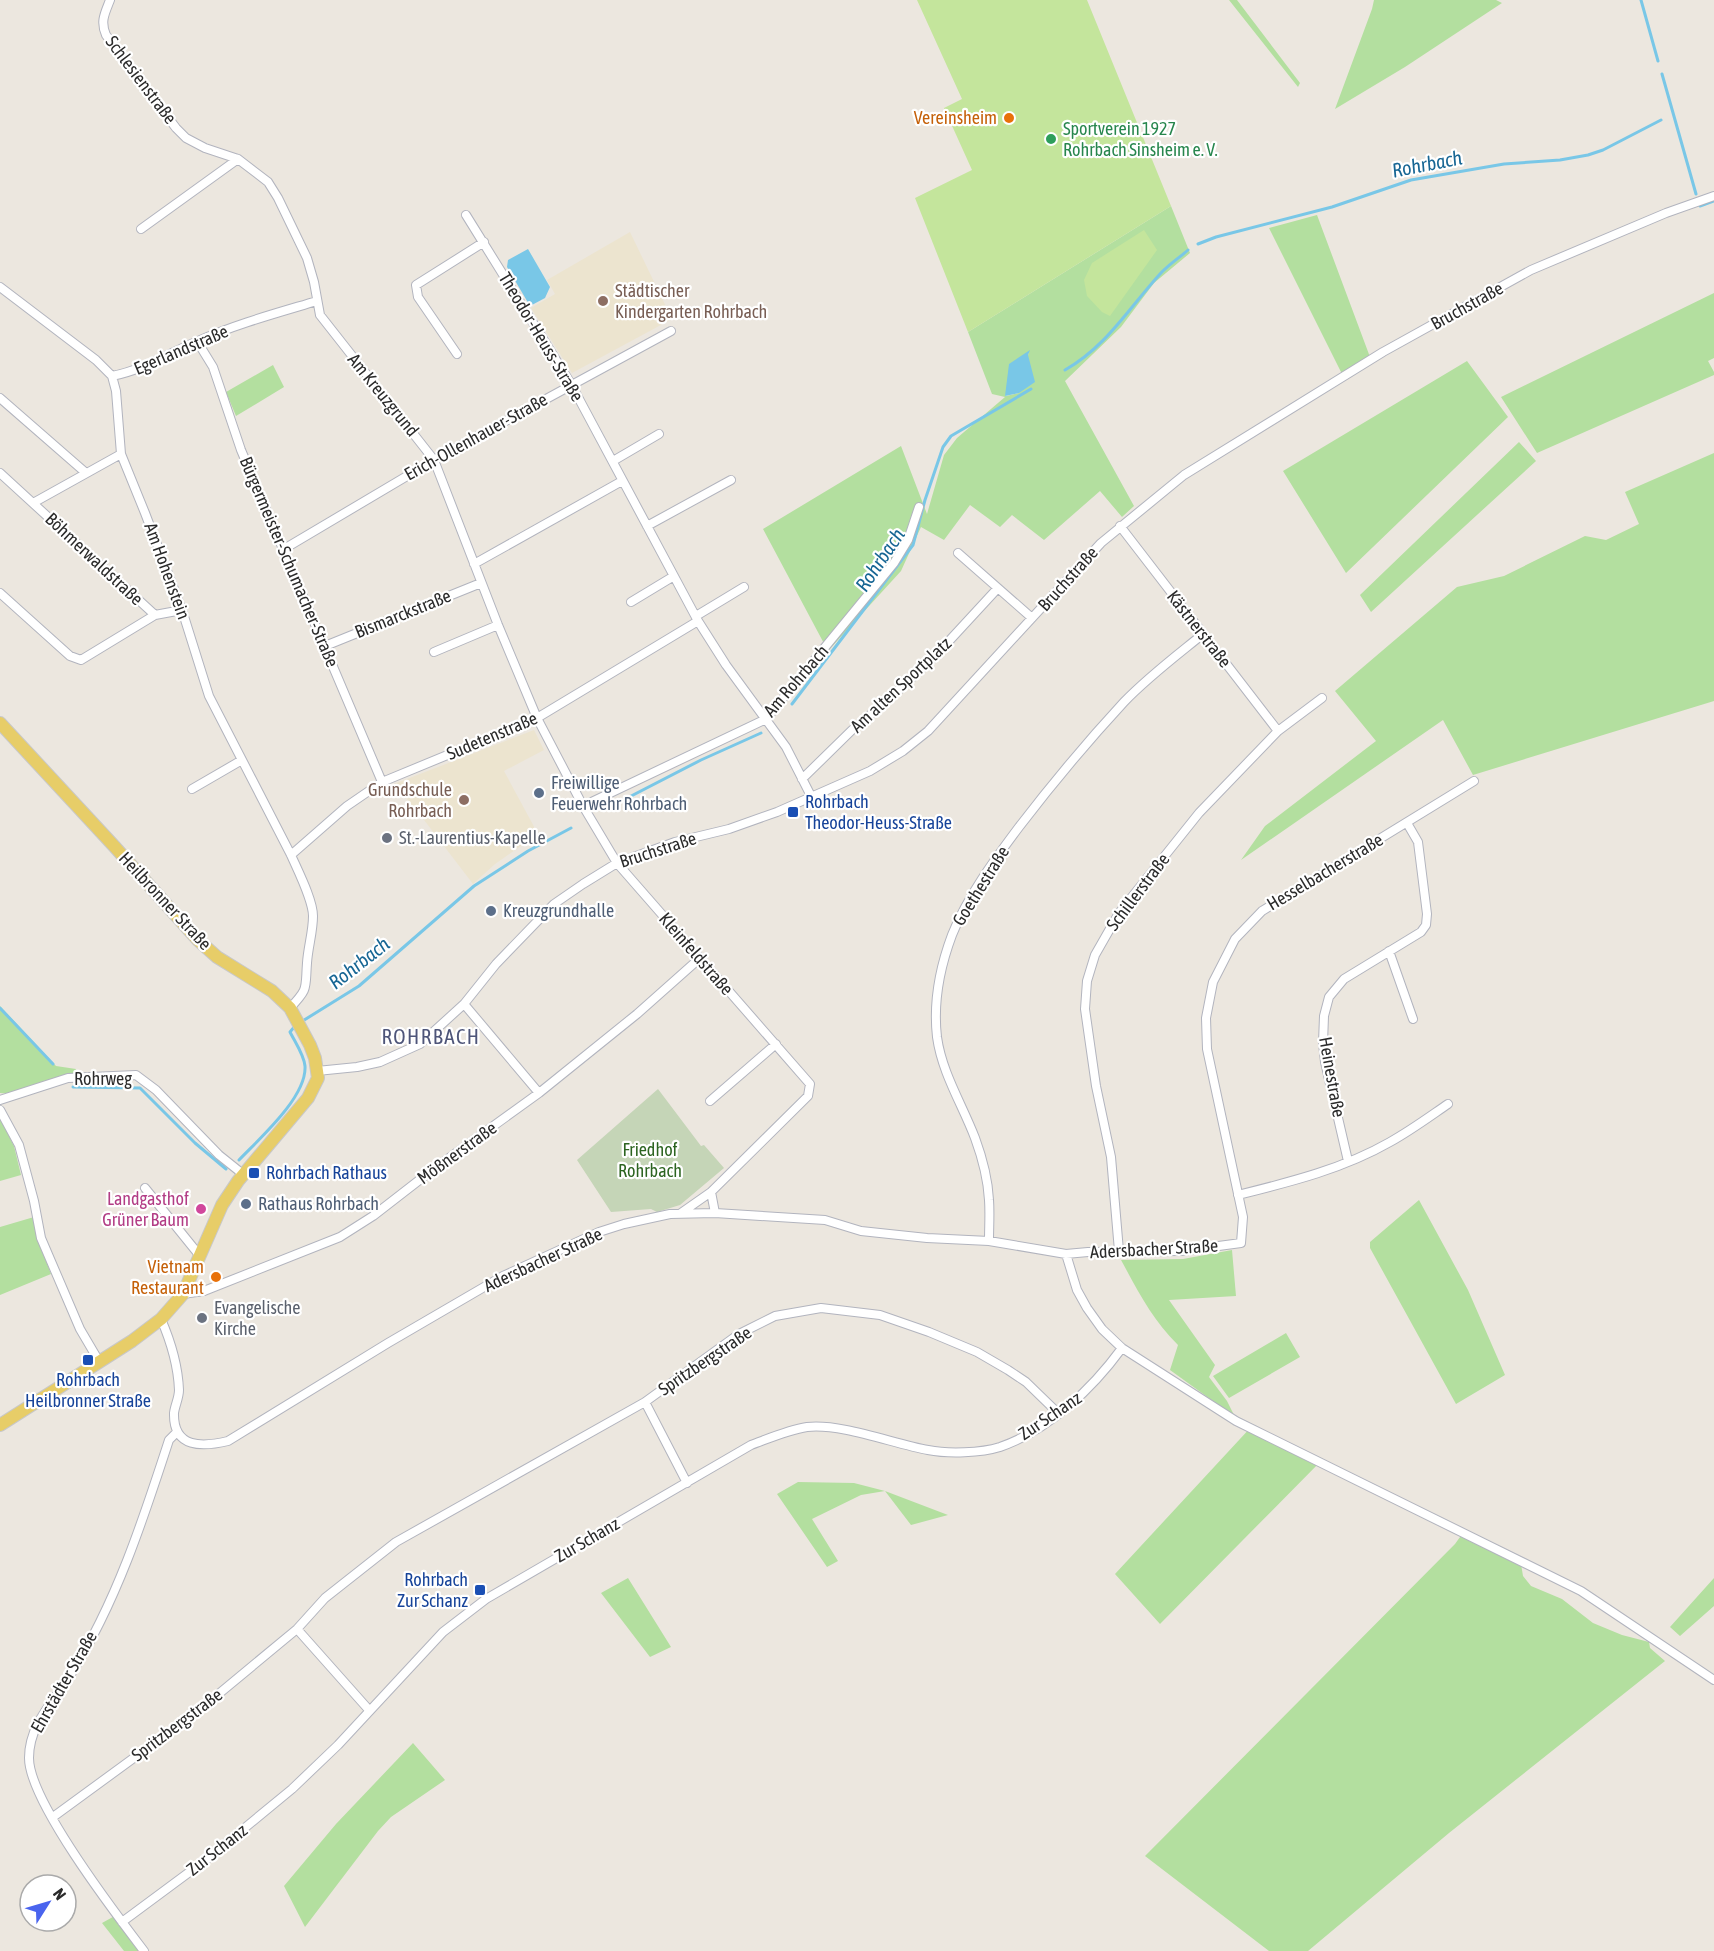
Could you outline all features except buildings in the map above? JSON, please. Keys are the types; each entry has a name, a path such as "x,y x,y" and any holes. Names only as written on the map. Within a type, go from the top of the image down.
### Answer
{"main road":[{"name":"Heilbronner Straße","path":"0,723 114,846 190,933 217,957 266,987 293,1013 315,1058 317,1071"},
{"path":"0,1425 100,1363 161,1319 183,1294 222,1205 308,1098 318,1078 317,1071"}],"street":[{"name":"Schlesienstraße","path":"110,0 102,20 106,34 168,119 186,138 205,148 238,159 268,182 307,258 317,301"},
{"path":"141,229 238,159"},
{"name":"Bruchstraße","path":"317,1071 380,1062 420,1044 464,1004 496,964 548,910 617,863 675,842 729,829 777,812 870,771 903,751 928,731 1077,566 1120,526 1184,475 1392,347 1531,270 1666,213 1714,196"},
{"name":"Theodor-Heuss-Straße","path":"466,215 571,384 697,619 726,665 786,747 811,796"},
{"path":"457,354 418,297 416,285 484,242"},
{"name":"Egerlandstraße","path":"0,286 96,360 112,376 130,373 197,341 260,318 317,301"},
{"name":"Am Kreuzgrund","path":"317,301 320,315 434,460 481,583 537,718 583,806 617,863"},
{"name":"Erich-Ollenhauer-Straße","path":"284,549 434,460 671,330"},
{"name":"Bürgermeister-Schumacher-Straße","path":"197,341 213,367 241,450 382,782"},
{"name":"Am Hohenstein","path":"112,376 116,391 121,454 182,610 209,696 302,878 313,914 307,981 293,1013"},
{"path":"0,398 86,473"},
{"path":"613,461 658,434"},
{"name":"Böhmerwaldstraße","path":"33,503 121,454"},
{"name":"Böhmerwaldstraße","path":"0,473 155,615"},
{"path":"646,526 732,480"},
{"path":"474,564 622,481"},
{"name":"Am Rohrbach","path":"583,806 766,719 894,563 908,540 919,507"},
{"name":"Kästnerstraße","path":"1120,526 1278,731"},
{"path":"958,553 1032,618"},
{"path":"631,602 674,576"},
{"name":"Bismarckstraße","path":"325,646 481,583"},
{"path":"697,619 744,587"},
{"name":"Am alten Sportplatz","path":"802,779 852,730 937,654 997,589"},
{"path":"0,593 70,656 81,660 155,615 182,610"},
{"name":"Sudetenstraße","path":"291,855 347,806 382,782 537,718 697,619"},
{"path":"434,652 498,625"},
{"name":"Goethestraße","path":"989,1241 989,1198 983,1170 975,1139 948,1078 937,1038 936,1005 941,968 962,914 997,857 1052,785 1125,702 1156,672 1203,634"},
{"name":"Schillerstraße","path":"1119,1251 1111,1157 1096,1086 1085,1009 1088,981 1095,955 1119,913 1199,813 1278,731 1322,699"},
{"path":"192,789 242,760"},
{"name":"Hesselbacherstraße","path":"1241,1243 1243,1217 1207,1049 1206,1018 1213,982 1235,939 1262,910 1474,781"},
{"name":"Heinestraße","path":"1348,1161 1325,1062 1322,1037 1324,1016 1329,997 1344,979 1421,932 1426,925 1427,914 1418,842 1407,823"},
{"name":"Kleinfeldstraße","path":"617,863 810,1084 808,1096 711,1192 681,1214"},
{"path":"1389,951 1413,1019"},
{"name":"Mößnerstraße","path":"183,1294 204,1291 340,1237 373,1216 430,1171 539,1093 637,1014 700,958"},
{"path":"464,1004 539,1093"},
{"path":"710,1101 776,1044"},
{"name":"Rohrweg","path":"0,1100 68,1078 136,1075 156,1090 219,1155 244,1175"},
{"path":"1238,1195 1301,1179 1348,1161 1388,1143 1448,1104"},
{"path":"0,1110 19,1145 34,1200 41,1238 80,1329 100,1363"},
{"path":"145,1188 200,1256"},
{"path":"711,1192 715,1213"},
{"name":"Adersbacher Straße","path":"177,1432 190,1443 207,1446 228,1441 503,1276 599,1232 624,1224 681,1214 715,1213 825,1220 861,1231 927,1238 989,1241 1066,1254 1181,1251 1241,1243"},
{"name":"Adersbacher Straße","path":"1066,1254 1077,1290 1087,1308 1102,1329 1122,1348 1236,1421 1581,1591 1714,1680"},
{"name":"Spritzbergstraße","path":"53,1817 198,1711 297,1629 325,1598 396,1542 645,1402 739,1334 775,1316 821,1308 880,1316 943,1337 977,1352 1008,1370 1026,1382 1059,1414"},
{"path":"161,1319 170,1340 177,1368 179,1394 174,1413 177,1432"},
{"name":"Zur Schanz","path":"122,1922 207,1859 292,1789 338,1745 443,1632 486,1599 751,1445 782,1432 808,1427 827,1427 929,1450 957,1453 999,1447 1035,1430 1059,1414 1085,1393 1122,1348"},
{"name":"Spritzbergstraße","path":"645,1402 687,1483"},
{"name":"Ehrstädter Straße","path":"144,1951 78,1858 53,1817 34,1783 29,1758 32,1733 71,1674 109,1602 146,1512 169,1440 177,1432"},
{"path":"297,1629 369,1710"}],"shaded area":[{"name":"Städtischer Kindergarten Rohrbach","path":"630,232 672,319 572,373 531,308 555,294 547,280"},
{"name":"Grundschule Rohrbach","path":"534,730 544,750 504,771 538,834 495,864 473,884 394,784"}],"green space":[{"name":"Sportverein 1927 Rohrbach Sinsheim e. V.","path":"917,0 1087,0 1171,206 968,332 915,198 972,170 944,108 962,99"},
{"path":"1229,0 1237,0 1300,83 1298,87"},
{"path":"1374,0 1496,0 1502,3 1405,67 1335,109"},
{"path":"1171,206 1190,253 1154,283 1121,327 1065,381 1134,506 1122,517 1100,491 1044,540 1012,515 1000,527 970,505 944,540 921,527 901,571 828,651 763,529 901,446 927,514 944,455 957,438 1005,397 992,394 968,332","holes":["1029,351 1019,393 1005,396"]},
{"path":"1317,215 1370,357 1342,374 1269,228"},
{"path":"1144,230 1157,250 1110,316 1102,312 1087,296 1084,280 1092,263"},
{"path":"1714,293 1714,358 1708,361 1714,375 1537,453 1501,397"},
{"path":"1467,361 1508,417 1346,573 1283,471"},
{"path":"273,365 284,387 236,416 226,392"},
{"path":"1519,442 1536,461 1371,612 1360,595"},
{"path":"1714,453 1714,701 1473,775 1443,720 1241,860 1265,826 1376,741 1335,691 1457,587 1504,576 1585,536 1606,540 1639,524 1625,492"},
{"path":"0,1006 56,1066 76,1069 77,1074 57,1078 29,1089 0,1093"},
{"name":"Friedhof Rohrbach","path":"658,1089 701,1146 704,1145 724,1168 680,1205 657,1212 651,1209 611,1212 577,1160"},
{"path":"0,1118 14,1146 21,1175 0,1181"},
{"path":"1419,1200 1468,1290 1505,1375 1456,1404 1370,1248 1370,1242"},
{"path":"34,1217 37,1237 51,1274 0,1295 0,1227"},
{"path":"1232,1250 1236,1296 1169,1300 1215,1365 1209,1377 1227,1401 1235,1417 1170,1370 1178,1345 1153,1315 1121,1260 1183,1259"},
{"path":"1286,1333 1300,1357 1229,1398 1213,1376"},
{"path":"1252,1426 1323,1459 1160,1624 1115,1574"},
{"path":"798,1482 854,1483 885,1491 861,1495 812,1519 838,1561 827,1567 777,1494"},
{"path":"885,1491 948,1515 911,1525"},
{"path":"1465,1530 1520,1558 1523,1576 1531,1586 1562,1599 1593,1623 1622,1635 1649,1642 1650,1648 1665,1661 1449,1833 1308,1951 1269,1951 1145,1856 1455,1544"},
{"path":"628,1578 671,1647 650,1657 601,1593"},
{"path":"1714,1578 1714,1606 1680,1636 1670,1627"},
{"path":"413,1743 445,1780 391,1817 305,1927 284,1886 336,1824"},
{"path":"120,1913 148,1951 124,1951 102,1923"}],"water":[{"path":"528,249 550,287 545,298 530,306 507,267 508,260"},
{"path":"1030,350 1028,355 1035,382 1019,393 1005,396 1009,364"}],"waterway":[{"path":"1641,0 1658,61"},
{"name":"Rohrbach","path":"1662,74 1696,194"},
{"name":"Rohrbach","path":"1198,244 1216,237 1332,207 1411,180 1504,164 1560,160 1588,155 1603,150 1661,120"},
{"name":"Rohrbach","path":"1700,206 1714,201"},
{"name":"Rohrbach","path":"1065,370 1093,350 1160,274 1188,250"},
{"name":"Rohrbach","path":"792,704 913,545 943,447 951,436 1031,389"},
{"name":"Rohrbach","path":"604,810 701,760 761,733"},
{"name":"Rohrbach","path":"301,1022 359,986 474,886 528,851 571,828"},
{"name":"Rohrbach","path":"0,1008 53,1064"},
{"name":"Rohrbach","path":"239,1160 280,1117 304,1078 304,1062 290,1032 295,1026"},
{"name":"Rohrbach","path":"73,1087 140,1088 195,1143 226,1169"}],"place":[{"name":"Vereinsheim","path":"1009,118"},
{"name":"Sportverein 1927 Rohrbach Sinsheim e. V.","path":"1051,139"},
{"name":"Städtischer Kindergarten Rohrbach","path":"603,301"},
{"name":"Freiwillige Feuerwehr Rohrbach","path":"539,793"},
{"name":"Grundschule Rohrbach","path":"464,800"},
{"name":"Rohrbach Theodor-Heuss-Straße","path":"793,812"},
{"name":"St.-Laurentius-Kapelle","path":"387,838"},
{"name":"Kreuzgrundhalle","path":"491,911"},
{"name":"Rohrbach Rathaus","path":"254,1173"},
{"name":"Rathaus Rohrbach","path":"246,1204"},
{"name":"Landgasthof Grüner Baum","path":"201,1209"},
{"name":"Vietnam Restaurant","path":"216,1277"},
{"name":"Evangelische Kirche","path":"202,1318"},
{"name":"Rohrbach Heilbronner Straße","path":"88,1360"},
{"name":"Rohrbach Zur Schanz","path":"480,1590"}],"district":[{"name":"ROHRBACH","path":"431,1037"}]}
